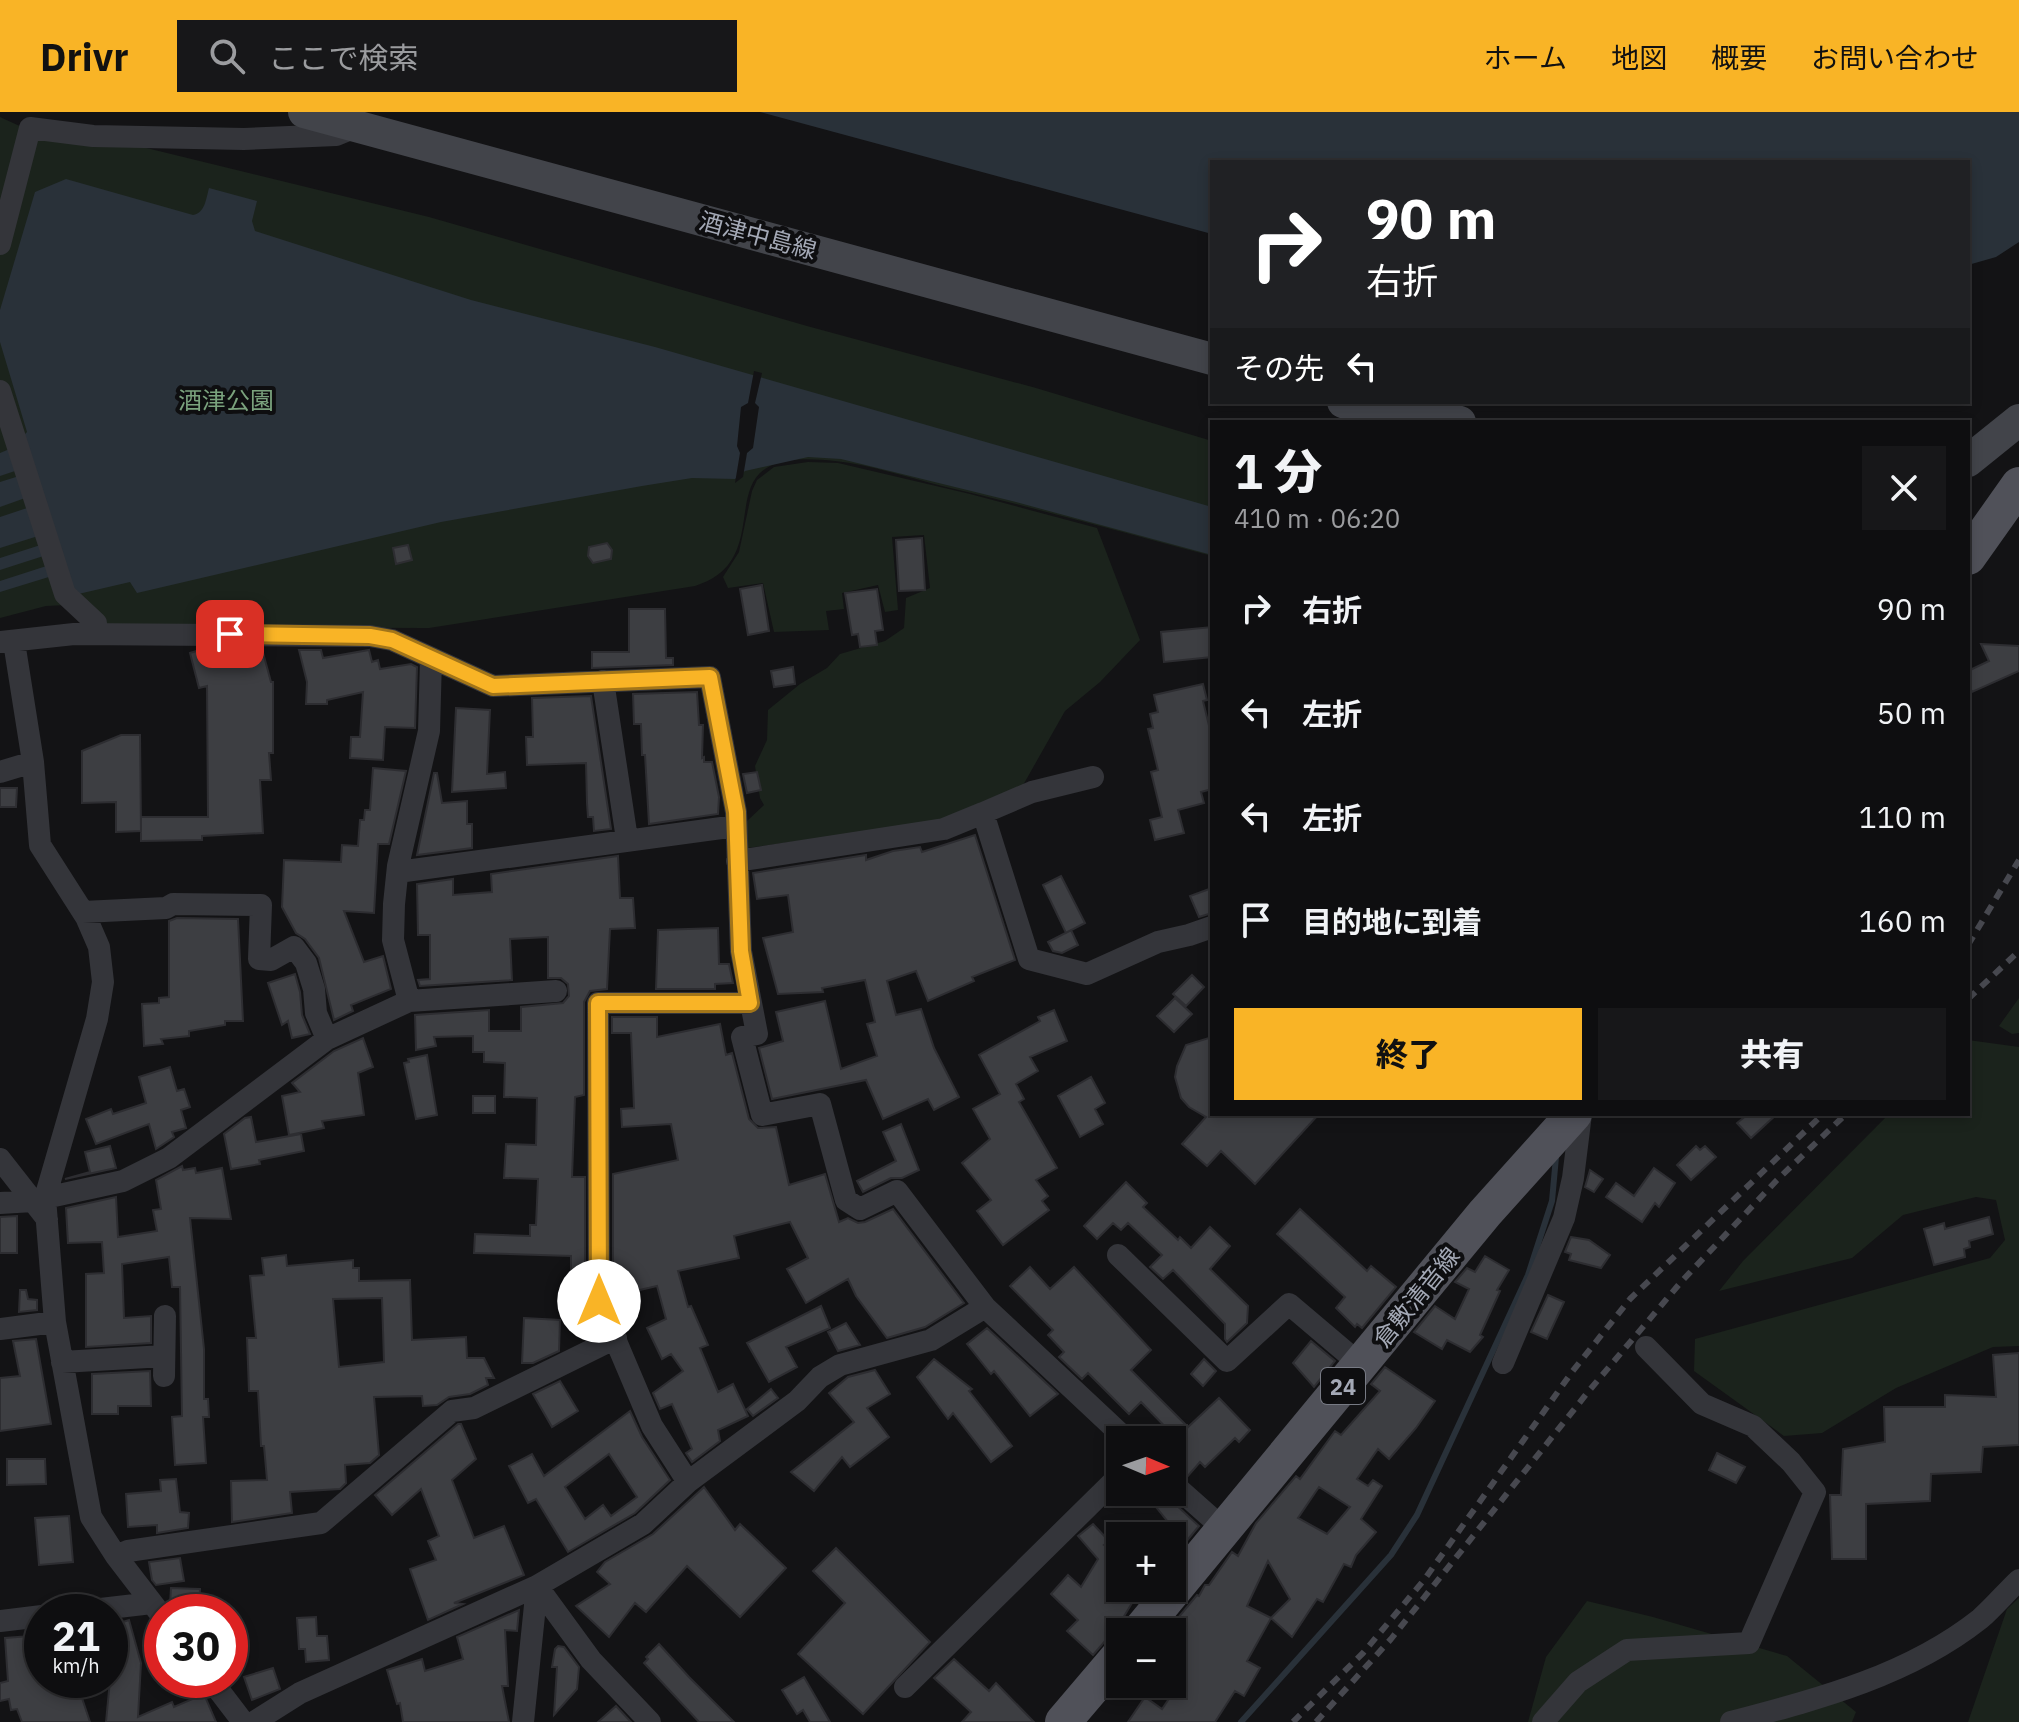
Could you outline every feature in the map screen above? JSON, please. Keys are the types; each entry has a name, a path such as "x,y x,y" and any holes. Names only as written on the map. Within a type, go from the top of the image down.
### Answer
{"main road":[{"name":"酒津中島線","path":"304,112 1210,358"},
{"path":"1348,404 1390,420"},
{"path":"1402,404 1454,420"},
{"path":"1970,459 2019,420"},
{"path":"1970,554 2019,485"},
{"name":"倉敷清音線","path":"1151,1618 1361,1365 1545,1135 1571,1116"},
{"path":"1063,1722 1106,1671"}],"street":[{"path":"0,244 30,128 93,136 244,139 336,135 354,127"},
{"path":"0,391 65,594 96,623"},
{"path":"145,1594 91,1517 55,1322 42,1206 97,1019 103,982 99,947 83,912 40,845 33,762 7,642 74,634 370,636 392,640 493,686 710,677 736,826 741,951 757,1034 742,1037 762,1115 820,1104 846,1200 860,1209 897,1191 985,1307 1112,1426"},
{"path":"409,1001 393,940 398,872 429,731 431,659"},
{"path":"603,681 627,839"},
{"path":"0,772 33,762"},
{"path":"737,861 944,829 1032,792 1093,777"},
{"path":"983,813 1029,959 1087,974 1158,942 1210,928"},
{"path":"398,872 736,826"},
{"path":"83,912 166,908 173,904 261,905 259,959 271,960 294,947 306,963 314,989 316,1013 327,1039"},
{"path":"0,1203 42,1206 123,1181 169,1158 327,1039 409,1001 556,991"},
{"path":"688,1482 652,1426 599,1301 598,1003 750,1003"},
{"path":"1503,1363 1564,1218 1581,1116"},
{"path":"0,1159 42,1206"},
{"path":"1118,1255 1227,1361 1289,1304 1361,1365"},
{"path":"254,1722 300,1693 537,1586 643,1524 688,1482 797,1401 820,1377 840,1365 931,1340 985,1307"},
{"path":"62,1362 164,1366 165,1316"},
{"path":"0,1329 55,1322"},
{"path":"116,1556 128,1551 321,1523 452,1411 474,1408 616,1338"},
{"path":"1543,1722 1578,1682 1627,1650 1749,1643 1815,1492 1791,1462 1753,1426 1702,1404 1646,1347"},
{"path":"905,1687 1106,1489"},
{"path":"1186,1495 1225,1530"},
{"path":"1731,1722 1834,1695 1919,1658 1981,1618 2019,1580"},
{"path":"523,1722 537,1586"},
{"path":"537,1586 591,1660 650,1722"},
{"path":"0,1621 24,1618"},
{"path":"225,1698 243,1722"}],"green space":[{"name":"酒津公園","path":"0,117 24,128 126,143 429,217 807,326 1036,388 1210,440 1210,555 875,468 802,459 777,463 757,477 750,491 739,544 731,561 717,575 695,586 429,628 96,627 67,605 46,606 0,618"},
{"path":"808,462 838,463 1097,528 1140,640 1100,682 1065,711 1022,787 937,822 747,848 746,822 764,805 755,766 767,740 768,710 800,684 827,668 840,654 885,641 904,628 906,598 930,588 924,535 892,537 898,610 885,612 878,585 842,593 844,609 826,611 829,630 774,632 763,583 728,588 723,577 739,552 757,480 774,467"},
{"path":"2019,998 2019,1033 2012,1034 1999,1026"},
{"path":"1970,1040 2019,1047 2019,1346 1993,1347 1896,1388 1822,1433 1784,1436 1694,1371 1695,1339 1990,1258 2005,1240 1996,1200 1976,1197 1903,1215 1852,1258 1719,1291 1743,1261 1887,1116 1970,1116"},
{"path":"2019,1598 2019,1722 1968,1722 2007,1609"},
{"path":"1587,1601 1787,1656 1856,1712 1852,1722 1528,1722 1546,1657"}],"shaded area":[{"path":"760,112 2019,112 2019,242 1996,257 1970,264 1970,160 1210,160 1210,233"},
{"name":"酒津公園","path":"66,179 193,215 203,208 209,188 257,201 252,221 255,231 471,300 655,347 1210,506 1210,554 841,459 808,457 745,471 735,479 692,478 441,522 137,593 130,582 74,595 65,572 0,592 0,581 62,561 59,551 0,570 0,558 56,540 54,531 0,548 0,517 45,502 28,497 0,507 0,482 35,471 33,465 0,476 0,453 12,448 27,432 0,342 0,310 35,192"}],"pier":[{"path":"754,371 762,373 755,403 759,407 753,448 747,453 743,477 735,483 740,453 737,446 741,407 748,403"}],"building":[{"path":"922,538 925,590 899,591 896,540"},
{"path":"607,543 612,550 611,559 593,563 588,556 589,547"},
{"path":"408,545 412,560 396,564 393,548"},
{"path":"762,585 769,631 748,635 740,589"},
{"path":"877,589 883,630 875,631 877,645 860,647 858,634 852,635 845,593"},
{"path":"629,609 665,609 666,658 673,658 673,665 592,668 592,652 629,652"},
{"path":"1210,627 1210,657 1164,662 1161,632"},
{"path":"1981,644 2019,646 2019,671 1972,692 1970,670 1989,661"},
{"path":"203,649 262,649 273,682 273,753 269,753 271,780 260,780 263,833 202,836 202,840 141,841 141,817 208,817 207,686 199,688 190,653"},
{"path":"299,650 321,650 323,658 369,650 372,662 378,660 380,669 411,664 417,667 415,728 385,727 383,760 350,758 351,737 360,737 363,692 327,700 327,704 306,704 307,682"},
{"path":"793,667 795,684 774,687 771,671"},
{"path":"1203,684 1207,700 1203,701 1210,730 1210,790 1201,792 1204,803 1178,810 1184,833 1155,840 1150,820 1162,817 1151,772 1158,770 1148,729 1153,728 1150,714 1158,712 1154,695"},
{"path":"697,692 699,725 703,725 702,758 704,762 712,762 719,797 718,814 649,824 645,755 642,755 641,724 634,724 633,694"},
{"path":"591,696 611,829 594,831 593,817 588,817 586,763 527,765 526,737 533,737 532,698"},
{"path":"456,708 490,710 487,774 505,772 506,788 452,792"},
{"path":"121,735 140,735 141,831 116,832 116,802 82,803 82,751"},
{"path":"373,768 406,771 389,844 378,844 374,913 344,911 364,962 383,956 391,989 351,1005 353,1011 334,1020 319,958 305,939 296,933 282,907 284,860 341,862 342,845 358,846 360,820 364,820 365,810 370,810"},
{"path":"757,772 761,790 747,793 743,774"},
{"path":"434,773 437,773 442,803 467,801 467,824 472,824 472,848 417,855"},
{"path":"0,788 17,788 16,807 0,807"},
{"path":"975,835 1015,960 972,977 974,981 928,1001 916,971 887,981 896,1015 921,1009 934,1048 959,1097 934,1110 928,1099 883,1119 866,1080 772,1099 759,1048 783,1041 776,1012 825,1001 841,1069 877,1056 867,1024 875,1022 865,980 822,988 823,992 778,994 763,938 793,932 788,895 757,899 753,873 866,855 866,860 893,851 920,847 922,852"},
{"path":"618,856 620,898 633,898 635,928 610,929 607,989 590,991 584,1002 584,1095 575,1097 572,1177 585,1177 585,1292 571,1292 571,1256 474,1253 475,1234 530,1236 530,1225 536,1225 538,1179 504,1178 506,1144 536,1145 537,1098 504,1097 505,1063 484,1062 484,1052 473,1052 473,1036 434,1037 436,1046 416,1050 415,1015 489,1010 489,1031 521,1031 521,1007 563,1003 569,996 568,984 561,978 548,978 548,937 510,939 512,980 420,986 418,980 430,979 430,935 418,935 417,884 453,879 453,895 492,892 491,874"},
{"path":"1061,876 1085,923 1066,933 1043,885"},
{"path":"1210,889 1210,914 1199,917 1190,896"},
{"path":"177,918 238,919 243,1021 225,1021 225,1025 189,1031 189,1036 161,1039 163,1044 144,1046 142,1004 159,1003 159,998 169,997 169,921"},
{"path":"718,928 719,964 729,964 733,983 715,984 715,989 656,989 658,930"},
{"path":"1071,930 1078,945 1062,953 1053,951 1048,942"},
{"path":"295,974 302,1015 310,1034 292,1038 288,1021 282,1025 268,983"},
{"path":"1192,975 1204,987 1186,1006 1173,994"},
{"path":"1175,998 1192,1014 1174,1032 1157,1016"},
{"path":"1054,1010 1067,1041 1030,1057 1038,1071 1016,1084 1024,1099 1019,1102 1057,1168 1036,1180 1048,1196 1042,1201 1049,1210 1003,1245 977,1211 991,1200 962,1163 990,1139 973,1109 1000,1094 979,1055"},
{"path":"612,1017 657,1017 657,1037 720,1024 726,1055 732,1053 749,1119 758,1128 776,1127 789,1185 825,1174 839,1222 848,1218 858,1223 865,1222 893,1209 964,1303 925,1327 887,1338 856,1296 848,1279 806,1303 787,1269 808,1258 790,1222 734,1236 739,1258 678,1271 688,1307 691,1306 708,1345 700,1348 718,1392 733,1384 748,1416 718,1430 720,1441 692,1462 686,1453 692,1449 672,1404 660,1409 653,1393 683,1371 671,1354 662,1359 647,1328 666,1319 657,1286 614,1296 613,1293 613,1174 678,1160 671,1124 622,1127 621,1109 634,1108 631,1033 612,1033"},
{"path":"363,1038 373,1067 358,1073 364,1115 322,1121 324,1128 289,1135 282,1096 300,1092 292,1083 334,1051"},
{"path":"1210,1038 1210,1116 1317,1116 1255,1184 1221,1151 1207,1166 1182,1144 1206,1117 1181,1098 1175,1077 1186,1045"},
{"path":"427,1055 437,1115 416,1119 404,1063 409,1062 408,1059"},
{"path":"170,1067 177,1091 184,1089 190,1107 181,1110 186,1128 172,1132 174,1137 156,1149 149,1124 96,1144 86,1119 111,1109 113,1114 146,1103 139,1077"},
{"path":"1091,1077 1105,1103 1095,1109 1103,1124 1080,1137 1058,1096"},
{"path":"473,1096 495,1096 495,1113 473,1113"},
{"path":"1746,1116 1775,1116 1751,1138 1737,1123"},
{"path":"251,1117 256,1142 301,1134 304,1151 231,1169 224,1134"},
{"path":"901,1124 919,1170 902,1178 891,1178 863,1192 857,1181 896,1161 883,1132"},
{"path":"110,1146 116,1168 65,1179 90,1172 85,1152"},
{"path":"1696,1146 1700,1150 1705,1146 1716,1157 1691,1180 1677,1165"},
{"path":"182,1166 183,1170 195,1168 196,1173 222,1168 231,1219 190,1218 204,1349 204,1399 208,1399 209,1417 203,1417 206,1463 175,1465 172,1417 182,1416 180,1287 172,1287 169,1257 122,1264 124,1318 151,1316 151,1343 86,1347 86,1274 104,1273 102,1242 68,1243 66,1208 116,1197 118,1237 157,1231 153,1210 161,1209 156,1180"},
{"path":"1654,1168 1675,1183 1659,1207 1655,1203 1642,1222 1606,1197 1616,1183 1634,1196"},
{"path":"1590,1170 1603,1179 1594,1192 1585,1187"},
{"path":"1126,1182 1147,1203 1143,1207 1191,1248 1210,1227 1230,1246 1210,1269 1248,1306 1247,1323 1227,1342 1225,1324 1173,1270 1163,1279 1150,1267 1162,1255 1128,1223 1121,1230 1113,1223 1097,1239 1084,1226"},
{"path":"1300,1209 1367,1271 1371,1266 1396,1287 1362,1328 1357,1324 1355,1327 1336,1308 1345,1297 1277,1234"},
{"path":"17,1216 17,1253 0,1253 0,1217"},
{"path":"1989,1217 1993,1234 1969,1241 1970,1247 1964,1249 1965,1257 1934,1265 1924,1229 1944,1223 1945,1229"},
{"path":"1571,1237 1589,1240 1610,1255 1601,1268 1569,1260 1571,1254 1565,1252"},
{"path":"286,1255 287,1266 353,1260 353,1268 359,1268 359,1281 410,1280 412,1340 466,1337 467,1358 484,1358 494,1378 486,1378 488,1385 470,1394 449,1397 437,1405 423,1406 422,1396 374,1397 379,1455 370,1463 345,1465 346,1483 340,1489 290,1492 292,1513 232,1522 231,1481 267,1480 264,1446 261,1446 258,1391 249,1391 247,1338 256,1338 250,1276 264,1275 262,1258","holes":["382,1298 384,1362 339,1367 333,1299"]},
{"path":"1485,1256 1509,1270 1497,1290 1500,1291 1480,1335 1483,1337 1470,1352 1447,1340 1442,1349 1414,1332 1435,1306 1455,1319 1469,1289 1455,1282 1467,1268 1475,1272"},
{"path":"1030,1267 1050,1289 1074,1267 1151,1350 1131,1370 1188,1427 1219,1398 1250,1430 1239,1442 1235,1438 1205,1467 1200,1462 1186,1476 1186,1426 1164,1426 1141,1402 1129,1414 1088,1373 1082,1379 1059,1357 1064,1352 1048,1335 1053,1330 1010,1286"},
{"path":"20,1290 26,1290 28,1299 37,1300 37,1310 19,1312"},
{"path":"1548,1295 1564,1302 1547,1339 1531,1332"},
{"path":"821,1306 830,1328 786,1347 797,1367 769,1382 747,1343"},
{"path":"524,1318 560,1320 559,1351 533,1363 522,1363"},
{"path":"846,1323 860,1345 838,1351 828,1332"},
{"path":"987,1328 1058,1394 1030,1416 994,1371 991,1374 967,1344"},
{"path":"36,1339 51,1424 0,1431 0,1378 20,1376 13,1341"},
{"path":"1311,1341 1335,1361 1314,1387 1293,1363"},
{"path":"2019,1353 2019,1445 1983,1447 1981,1472 1931,1474 1930,1501 1866,1504 1866,1559 1832,1559 1830,1495 1841,1495 1843,1449 1885,1442 1884,1407 1945,1407 1945,1395 1996,1397 1993,1355"},
{"path":"934,1359 972,1389 969,1391 1012,1446 991,1462 953,1413 948,1419 917,1377"},
{"path":"1204,1359 1216,1371 1203,1386 1191,1374"},
{"path":"1385,1367 1435,1401 1389,1459 1378,1449 1357,1479 1368,1486 1373,1480 1382,1486 1361,1519 1376,1532 1356,1555 1351,1567 1344,1564 1323,1602 1317,1599 1292,1637 1271,1618 1247,1661 1260,1668 1244,1696 1235,1691 1215,1722 1128,1722 1144,1698 1162,1709 1169,1698 1186,1698 1186,1618 1178,1618 1205,1585 1209,1585 1232,1552 1238,1556 1256,1523 1296,1476 1300,1479 1335,1431 1341,1435 1380,1391 1371,1384","holes":["1319,1487 1350,1507 1327,1534 1298,1518","1268,1561 1290,1599 1271,1618 1247,1606"]},
{"path":"875,1370 890,1394 867,1408 889,1437 850,1467 842,1457 814,1491 791,1472 854,1422 829,1393 848,1377"},
{"path":"150,1371 151,1406 118,1406 118,1414 92,1414 92,1374"},
{"path":"560,1381 578,1411 552,1427 533,1394"},
{"path":"771,1389 778,1398 753,1416 747,1409"},
{"path":"630,1411 642,1437 670,1480 635,1513 568,1552 536,1499 528,1503 509,1466 532,1454 544,1476","holes":["609,1454 637,1497 611,1516 603,1505 585,1519 565,1487"]},
{"path":"461,1424 476,1459 452,1480 474,1538 504,1526 524,1575 454,1603 463,1604 428,1620 410,1569 436,1560 428,1541 439,1536 421,1489 392,1515 375,1495"},
{"path":"1717,1453 1745,1467 1736,1483 1709,1470"},
{"path":"7,1459 45,1459 46,1484 7,1485"},
{"path":"176,1479 180,1512 189,1513 188,1528 157,1533 157,1525 128,1527 126,1494 161,1491 160,1480"},
{"path":"704,1487 735,1530 740,1524 786,1568 740,1617 687,1566 646,1612 635,1603 609,1637 576,1606 610,1584 597,1572 605,1562 653,1534"},
{"path":"1155,1506 1177,1506 1199,1526 1186,1542 1186,1522 1168,1522"},
{"path":"69,1516 73,1562 39,1565 35,1518"},
{"path":"1093,1524 1106,1538 1106,1602 1133,1602 1123,1618 1106,1618 1106,1641 1093,1655 1067,1631 1078,1620 1051,1594 1068,1575 1081,1587 1098,1559 1078,1536"},
{"path":"836,1548 930,1642 863,1714 798,1654 845,1603 813,1571"},
{"path":"180,1558 184,1581 156,1585 149,1562"},
{"path":"171,1588 200,1589 200,1594 171,1594"},
{"path":"519,1610 517,1631 505,1630 508,1686 502,1686 509,1722 403,1722 400,1703 397,1704 387,1670 422,1659 425,1671 463,1659 457,1637"},
{"path":"316,1617 317,1636 327,1636 329,1660 306,1662 305,1649 299,1649 297,1618"},
{"path":"128,1620 141,1663 138,1717 172,1702 174,1707 195,1698 206,1698 216,1722 106,1722 108,1698 128,1698"},
{"path":"24,1636 24,1698 82,1698 90,1722 22,1722 17,1709 11,1710 9,1699 0,1701 0,1683 8,1681 5,1638"},
{"path":"659,1644 734,1722 699,1722 644,1663"},
{"path":"558,1646 564,1647 579,1667 577,1689 554,1715 557,1667 552,1667"},
{"path":"954,1659 989,1691 996,1683 1034,1722 962,1722 971,1712 934,1678"},
{"path":"273,1668 280,1689 252,1700 248,1676"},
{"path":"804,1677 830,1722 810,1722 803,1710 797,1714 782,1690"},
{"path":"616,1706 631,1722 598,1722"}],"waterway":[{"path":"1241,1722 1391,1555 1417,1515 1528,1275 1552,1201 1556,1157"}],"railway":[{"path":"1970,942 2019,860"},
{"path":"1970,997 2019,951"},
{"path":"1293,1722 1363,1653 1424,1580 1572,1372 1630,1299 1821,1116"},
{"path":"1316,1722 1391,1639 1588,1392 1681,1282 1777,1180 1844,1116"}],"route":[{"path":"230,634 370,636 392,640 493,686 710,677 736,812 741,951 750,1003 598,1003 599,1301"}]}
